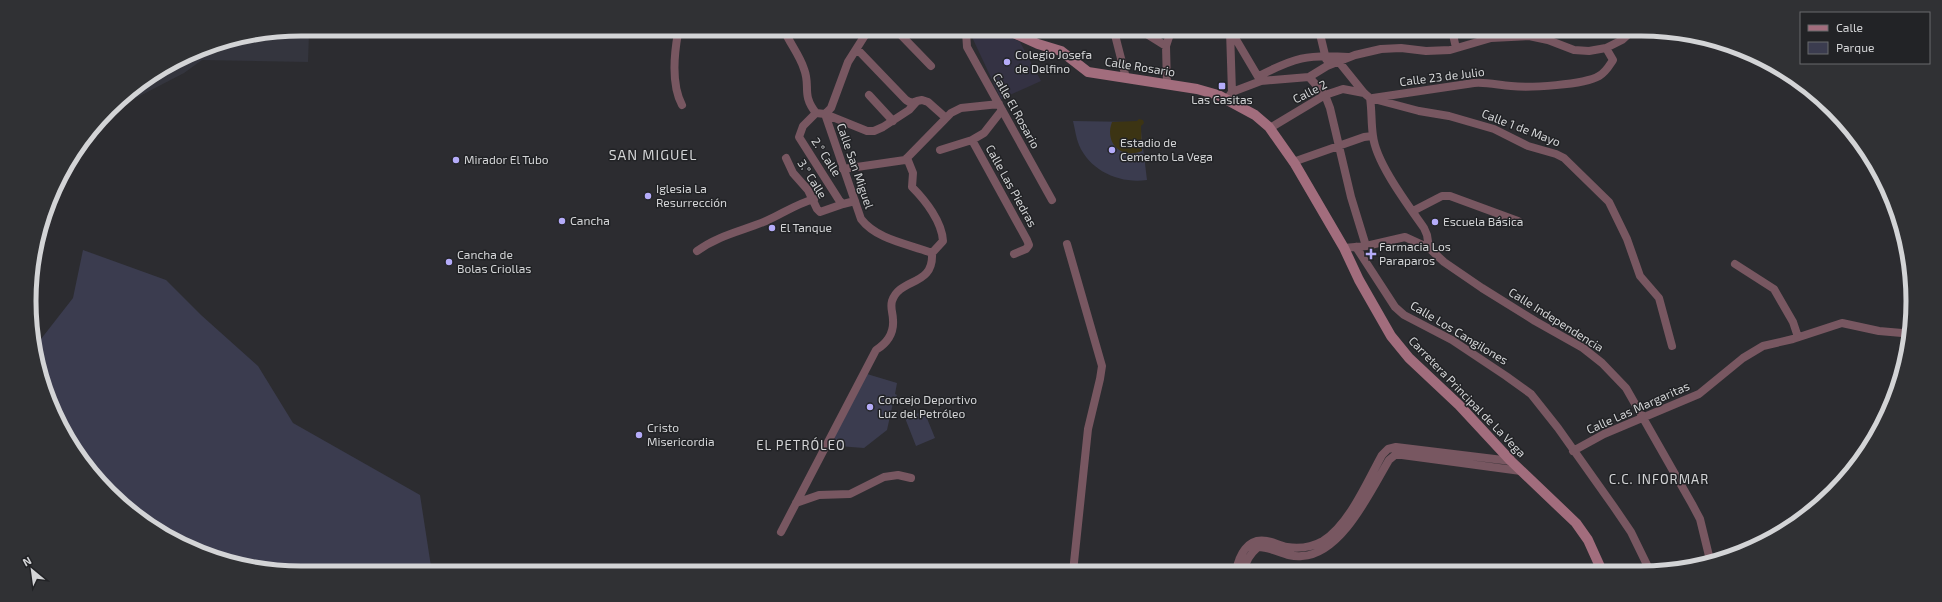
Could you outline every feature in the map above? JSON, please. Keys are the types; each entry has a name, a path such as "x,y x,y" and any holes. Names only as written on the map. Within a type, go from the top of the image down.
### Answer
{"street":[{"path":"678,36 674,64 679,99 682,105"},
{"name":"Calle San Miguel","path":"787,36 804,67 807,78 806,91 809,104 820,113 843,169 861,219 868,227 892,239 932,253"},
{"path":"820,113 830,108 848,62 864,36"},
{"path":"902,36 931,66"},
{"name":"Calle El Rosario","path":"967,36 968,47 1052,200"},
{"name":"Calle Rosario","path":"1020,36 1038,44 1061,51 1088,72 1197,89 1229,96"},
{"path":"1115,36 1126,78"},
{"path":"1150,36 1166,46"},
{"path":"1167,85 1166,46 1169,36"},
{"path":"1230,36 1229,96 1298,59 1325,55 1350,57"},
{"path":"1234,36 1260,79"},
{"path":"1320,36 1327,66"},
{"path":"1453,36 1456,48"},
{"path":"1260,79 1309,77 1327,66 1350,57 1381,49 1401,48 1426,51 1456,48 1491,38 1529,36 1548,40 1574,50 1589,51 1606,48 1622,40 1626,36"},
{"name":"Calle 23 de Julio","path":"1367,96 1488,82 1531,87 1571,83 1598,77 1607,70 1613,60 1606,48"},
{"path":"857,49 906,100 911,103 922,100 928,102 946,118"},
{"path":"1339,62 1367,96 1373,112 1373,136 1380,159 1424,228 1427,235 1429,248"},
{"path":"1309,77 1325,95 1340,145 1351,197 1366,246"},
{"name":"Calle 2","path":"1270,128 1325,95 1343,89 1367,96"},
{"path":"868,96 893,121"},
{"name":"Carretera Principal de La Vega","path":"1229,96 1270,128 1293,162 1344,248 1358,280 1391,336 1409,358 1459,405 1511,461 1576,523 1588,540 1600,566"},
{"name":"Calle 1 de Mayo","path":"1367,96 1419,111 1449,116 1494,129 1528,146 1556,154 1564,158 1609,202 1627,239 1640,276 1660,298 1672,346"},
{"path":"820,113 866,131 874,131 893,121 909,110 917,101"},
{"path":"843,169 898,162 907,158 946,118 960,108 1000,107"},
{"name":"Calle Las Piedras","path":"1000,107 984,132 972,140 1029,245 1026,249 1014,254"},
{"name":"2.° Calle","path":"820,113 803,126 799,137 843,204"},
{"path":"1293,162 1340,145 1373,136"},
{"path":"940,150 972,140"},
{"name":"3.° Calle","path":"786,158 793,173 803,183 814,199 817,209 820,212 843,204"},
{"path":"781,532 876,350 885,344 893,331 893,319 890,308 898,289 913,284 926,274 933,262 932,253 943,242 942,235 933,214 921,196 912,187 913,173 907,158"},
{"path":"1413,212 1442,196 1450,196 1518,221"},
{"path":"697,251 717,238 765,222 801,203 814,199"},
{"path":"843,204 855,201"},
{"name":"Calle Independencia","path":"1344,248 1366,246 1404,237 1429,248 1444,262 1482,288 1535,321 1583,348 1602,362 1626,388 1692,504 1700,519 1709,557"},
{"path":"1067,244 1102,366 1088,429 1074,566"},
{"name":"Calle Los Cangilones","path":"1356,247 1395,307 1404,315 1452,340 1530,394 1631,532 1647,566"},
{"path":"1735,264 1774,289 1794,322 1798,337"},
{"name":"Calle Las Margaritas","path":"1573,451 1604,434 1699,394 1743,358 1763,346 1842,323 1879,331 1904,332"},
{"path":"1237,566 1238,558 1247,546 1256,541 1265,540 1287,547 1299,548 1309,547 1323,541 1345,519 1382,456 1388,449 1396,447 1511,461"},
{"path":"1245,566 1252,553 1258,547 1269,547 1289,556 1314,554 1326,547 1348,526 1365,502 1389,460 1395,455 1521,471"},
{"path":"796,503 819,495 850,494 884,477 898,475 911,478"}],"shaded area":[{"path":"309,36 308,62 202,60 184,73 124,104 168,72 184,63 216,50 266,38"},
{"name":"Colegio Josefa de Delfino","path":"1007,36 1020,42 1041,81 1001,99 972,37"}],"green space":[{"name":"Estadio de Cemento La Vega","path":"1073,121 1132,122 1141,131 1147,180 1137,181 1117,178 1098,169 1090,162 1079,145"},
{"path":"83,250 166,280 201,315 258,366 293,423 420,495 431,566 301,566 266,564 249,561 216,552 184,539 140,511 126,500 102,476 91,462 63,418 50,386 39,342 73,298"},
{"name":"Concejo Deportivo Luz del Petróleo","path":"867,374 897,383 895,394 897,395 893,403 887,430 864,448 838,446 829,438"},
{"path":"924,411 935,438 916,446 905,418"}],"sand":[{"path":"1139,119 1143,120 1144,123 1141,126 1142,151 1128,153 1116,148 1110,137 1112,122 1137,121"}],"place":[{"name":"Colegio Josefa de Delfino","path":"1007,62"},
{"name":"Las Casitas","path":"1222,86"},
{"name":"Estadio de Cemento La Vega","path":"1112,150"},
{"name":"Mirador El Tubo","path":"456,160"},
{"name":"Iglesia La Resurrección","path":"648,196"},
{"name":"Cancha","path":"562,221"},
{"name":"Escuela Básica","path":"1435,222"},
{"name":"El Tanque","path":"772,228"},
{"name":"Farmacia Los Paraparos","path":"1371,254"},
{"name":"Cancha de Bolas Criollas","path":"449,262"},
{"name":"Concejo Deportivo Luz del Petróleo","path":"870,407"},
{"name":"Cristo Misericordia","path":"639,435"}],"district":[{"name":"SAN MIGUEL","path":"653,155"},
{"name":"EL PETRÓLEO","path":"801,445"},
{"name":"C.C. INFORMAR","path":"1659,479"}]}
